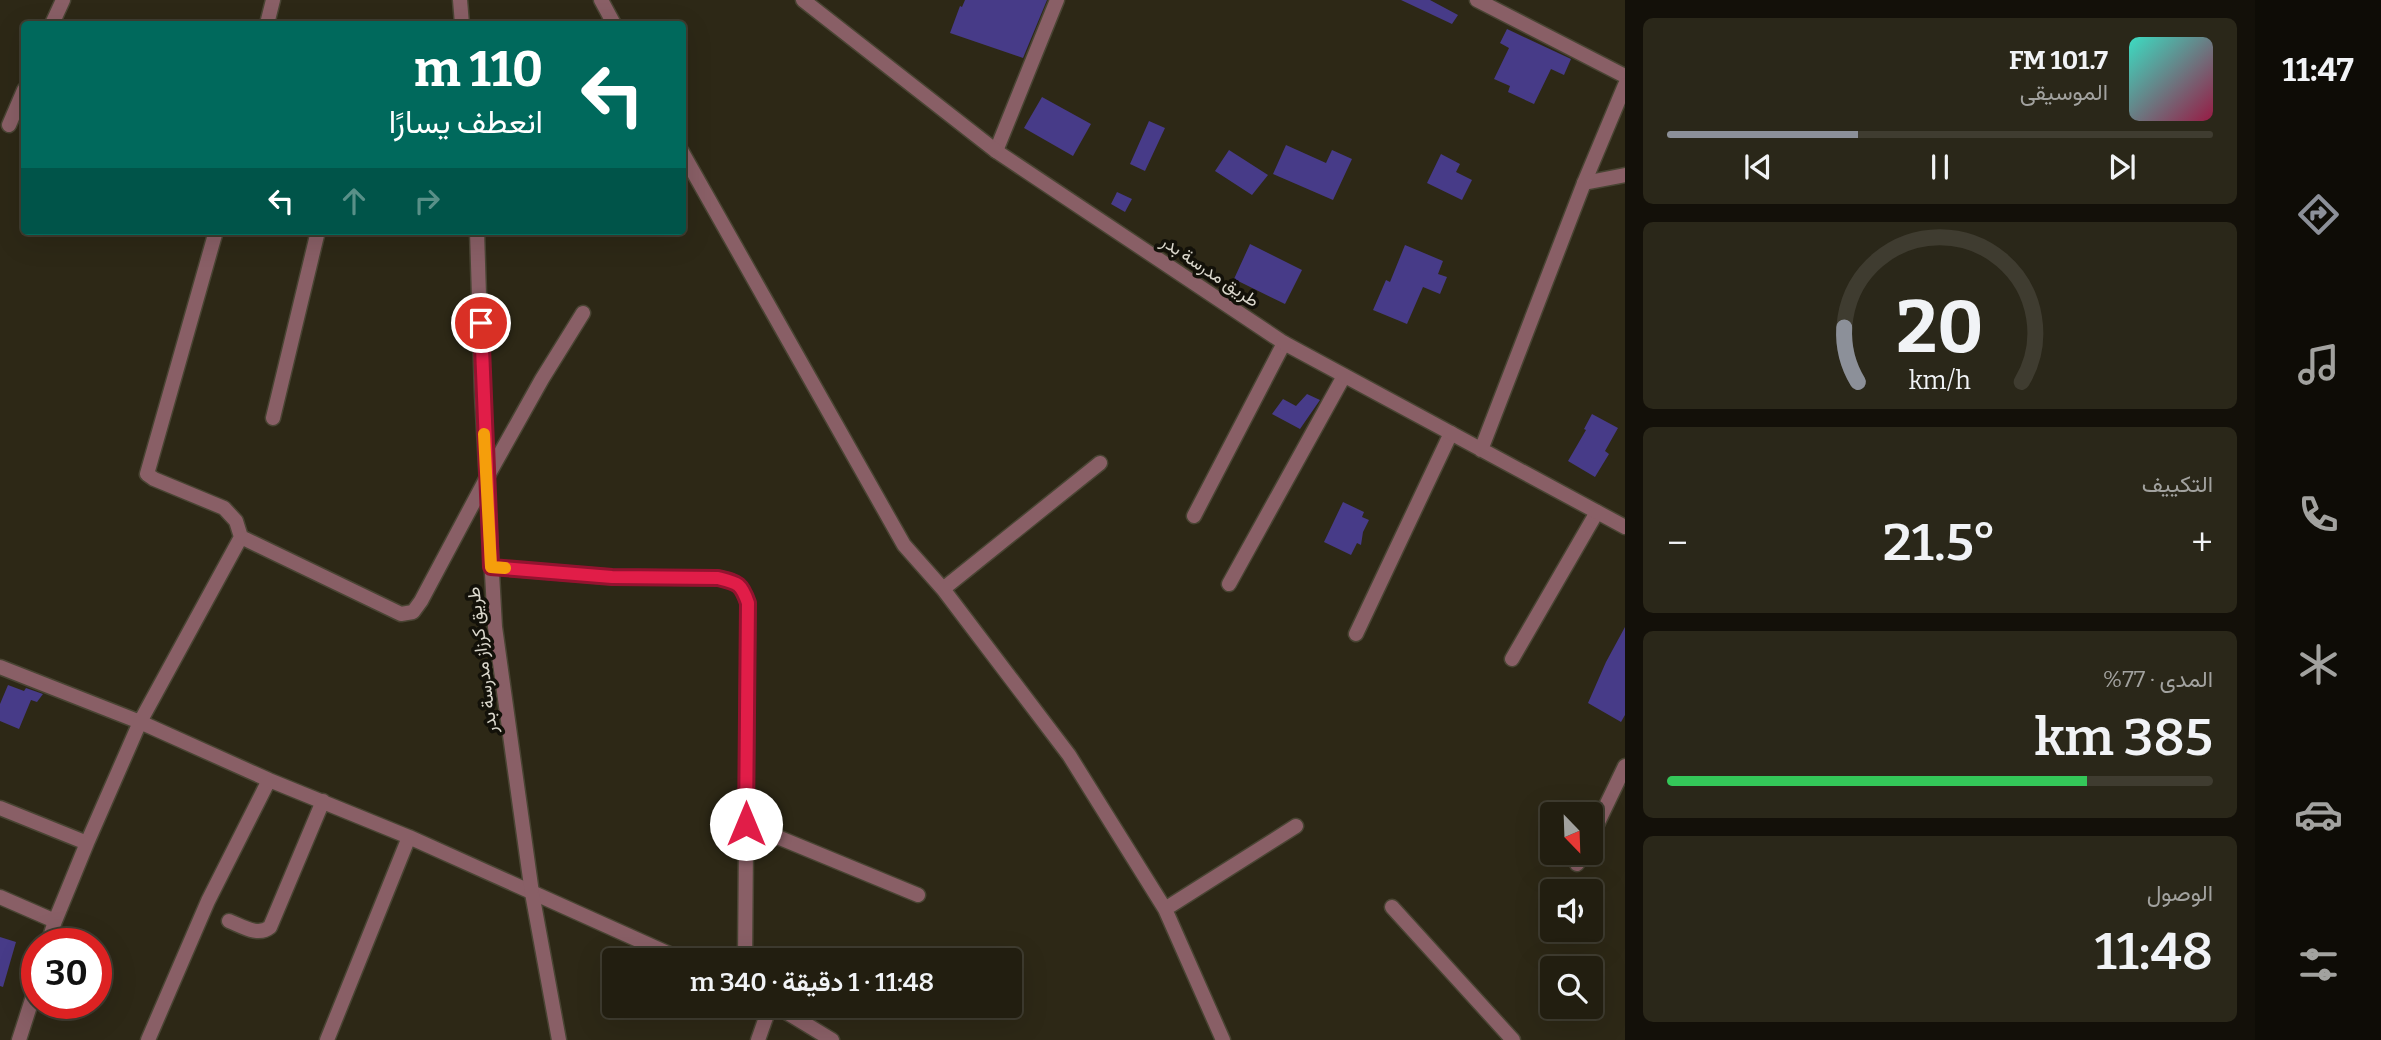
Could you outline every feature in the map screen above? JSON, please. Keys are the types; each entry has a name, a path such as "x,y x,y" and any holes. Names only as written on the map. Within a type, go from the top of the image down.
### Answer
{"street":[{"path":"53,21 62,0"},
{"path":"268,21 273,0"},
{"path":"460,0 463,21"},
{"path":"601,0 612,21"},
{"name":"طريق مدرسة بدر","path":"803,0 996,151 1284,343 1625,527"},
{"path":"996,151 1057,0"},
{"path":"1477,0 1625,76"},
{"path":"1481,450 1584,183 1625,85"},
{"path":"9,125 21,97"},
{"path":"686,159 904,545 943,589 1069,755 1165,909 1223,1040"},
{"path":"1584,183 1625,175"},
{"path":"53,928 140,722 241,537 236,521 224,508 154,480 147,474 215,235"},
{"path":"273,418 317,235"},
{"name":"طريق كرزاز مدرسة بدر","path":"477,235 486,479 495,627 532,893 559,1040"},
{"path":"241,537 401,614 413,612 542,379 583,313"},
{"path":"1194,516 1284,343"},
{"path":"1228,584 1345,376"},
{"path":"1356,634 1451,433"},
{"path":"943,589 1100,463"},
{"path":"1512,660 1597,512"},
{"path":"491,567 612,577 718,578 742,587 748,603 745,948"},
{"path":"0,667 140,722 269,780 409,837 656,948"},
{"path":"1603,812 1625,766"},
{"path":"148,1040 208,901 269,780"},
{"path":"229,921 254,931 265,931 270,927 323,801"},
{"path":"0,808 87,843"},
{"path":"746,824 918,895"},
{"path":"1165,909 1296,826"},
{"path":"327,1040 409,837"},
{"path":"0,897 55,921"},
{"path":"1392,907 1513,1040"},
{"path":"758,1040 766,1018"},
{"path":"796,1018 832,1040"},
{"path":"19,1040 26,1019"}],"building":[{"path":"965,0 1047,0 1023,58 950,33"},
{"path":"1401,0 1430,0 1458,15 1452,24"},
{"path":"1507,29 1571,59 1564,75 1551,69 1534,104 1508,92 1510,86 1494,79 1509,48 1500,43"},
{"path":"1042,97 1091,124 1073,156 1024,128"},
{"path":"1149,121 1165,128 1145,171 1130,164"},
{"path":"1286,145 1326,163 1332,150 1352,159 1333,200 1273,174"},
{"path":"1229,150 1268,175 1252,195 1215,171"},
{"path":"1441,154 1460,164 1456,172 1472,180 1462,200 1427,183"},
{"path":"1117,192 1132,199 1125,212 1111,204"},
{"path":"1250,244 1302,270 1285,304 1234,279"},
{"path":"1405,245 1443,261 1438,274 1447,277 1440,294 1423,287 1407,324 1373,310 1386,280 1390,282"},
{"path":"1307,394 1320,400 1300,429 1272,414 1283,399 1296,406"},
{"path":"1592,414 1618,428 1605,451 1609,454 1595,477 1568,461"},
{"path":"1343,502 1364,512 1362,517 1369,520 1361,545 1357,543 1351,555 1324,542"},
{"path":"1625,627 1625,715 1621,722 1588,703"},
{"path":"8,685 43,694 37,702 31,700 19,729 0,721 0,704"},
{"path":"0,937 16,942 3,987 0,986"}],"slow traffic":[{"path":"484,434 491,567 505,568"}],"route":[{"path":"481,323 491,567 612,577 718,578 742,587 748,603 746,824"}]}
